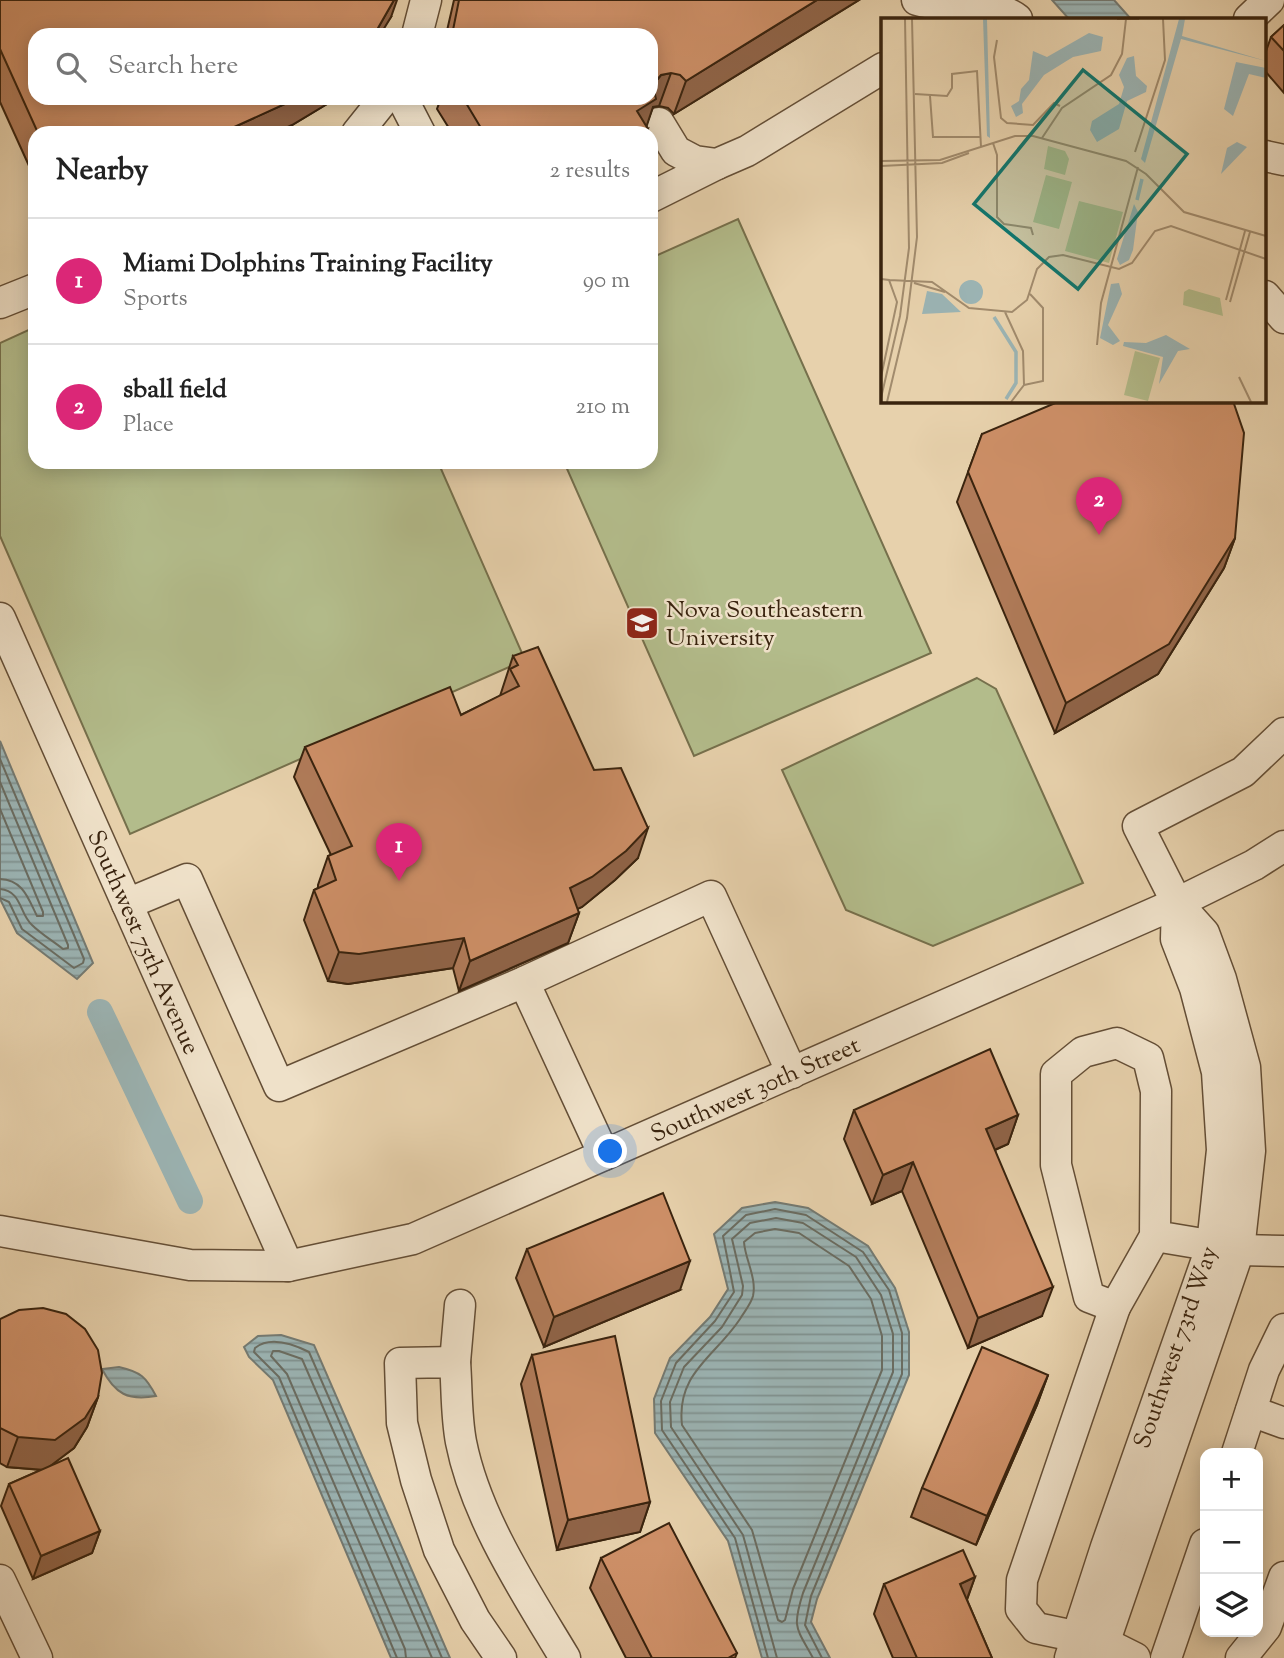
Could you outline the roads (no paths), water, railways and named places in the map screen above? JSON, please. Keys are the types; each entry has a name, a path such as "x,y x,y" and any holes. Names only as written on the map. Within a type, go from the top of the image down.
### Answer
{"street":[{"path":"419,28 426,0"},
{"path":"900,0 916,18"},
{"path":"918,0 929,4 985,7 1016,18"},
{"path":"1251,18 1269,0"},
{"path":"658,194 747,151 881,69"},
{"path":"363,126 379,105"},
{"path":"406,105 416,126"},
{"path":"659,123 676,151 695,161 718,164"},
{"path":"1266,156 1284,160"},
{"path":"0,303 28,292"},
{"path":"1266,297 1284,318"},
{"name":"Southwest 75th Avenue","path":"0,618 288,1266"},
{"name":"Southwest 73rd Way","path":"1087,1649 1225,1247 1250,1151 1245,1067 1221,979 1204,933 1177,903 1138,826 1243,772 1284,733"},
{"name":"Southwest 30th Street","path":"0,1231 190,1265 288,1266 413,1239 1177,903 1254,865 1284,846"},
{"path":"127,904 187,880 279,1086 524,982 711,896 792,1073"},
{"path":"524,982 604,1155"},
{"path":"1115,1307 1089,1297 1056,1165 1056,1074 1083,1052 1117,1043 1148,1058 1156,1091 1156,1236 1115,1307 1022,1580 1021,1609 1036,1628 1087,1649 1135,1658"},
{"path":"1156,1236 1225,1247 1284,1251"},
{"path":"460,1305 455,1362 461,1441 480,1503 524,1590 565,1658"},
{"path":"1239,1448 1264,1370 1284,1329"},
{"path":"455,1362 400,1363 402,1423 416,1480 439,1550 475,1620 501,1658"},
{"path":"1251,1411 1284,1423"},
{"path":"1166,1658 1200,1559"},
{"path":"1241,1658 1266,1627 1284,1577"},
{"path":"0,1580 37,1658"}],"water":[{"path":"1052,0 1114,0 1130,18 1068,18"},
{"path":"0,741 93,963 77,979 17,933 0,899"},
{"path":"775,1202 808,1208 868,1246 895,1288 909,1332 909,1375 817,1599 811,1622 830,1658 762,1658 728,1541 655,1433 654,1399 670,1358 710,1317 728,1289 714,1234 742,1208"},
{"path":"281,1335 314,1345 450,1658 391,1658 273,1380 249,1357 244,1347 258,1336"},
{"path":"119,1367 142,1376 156,1396 130,1396 117,1390 102,1369"}],"waterway":[{"path":"100,1012 190,1201"}],"place":[{"name":"sball field","path":"1099,535"},
{"name":"Nova Southeastern University","path":"642,623"},
{"name":"Miami Dolphins Training Facility","path":"399,881"}]}
